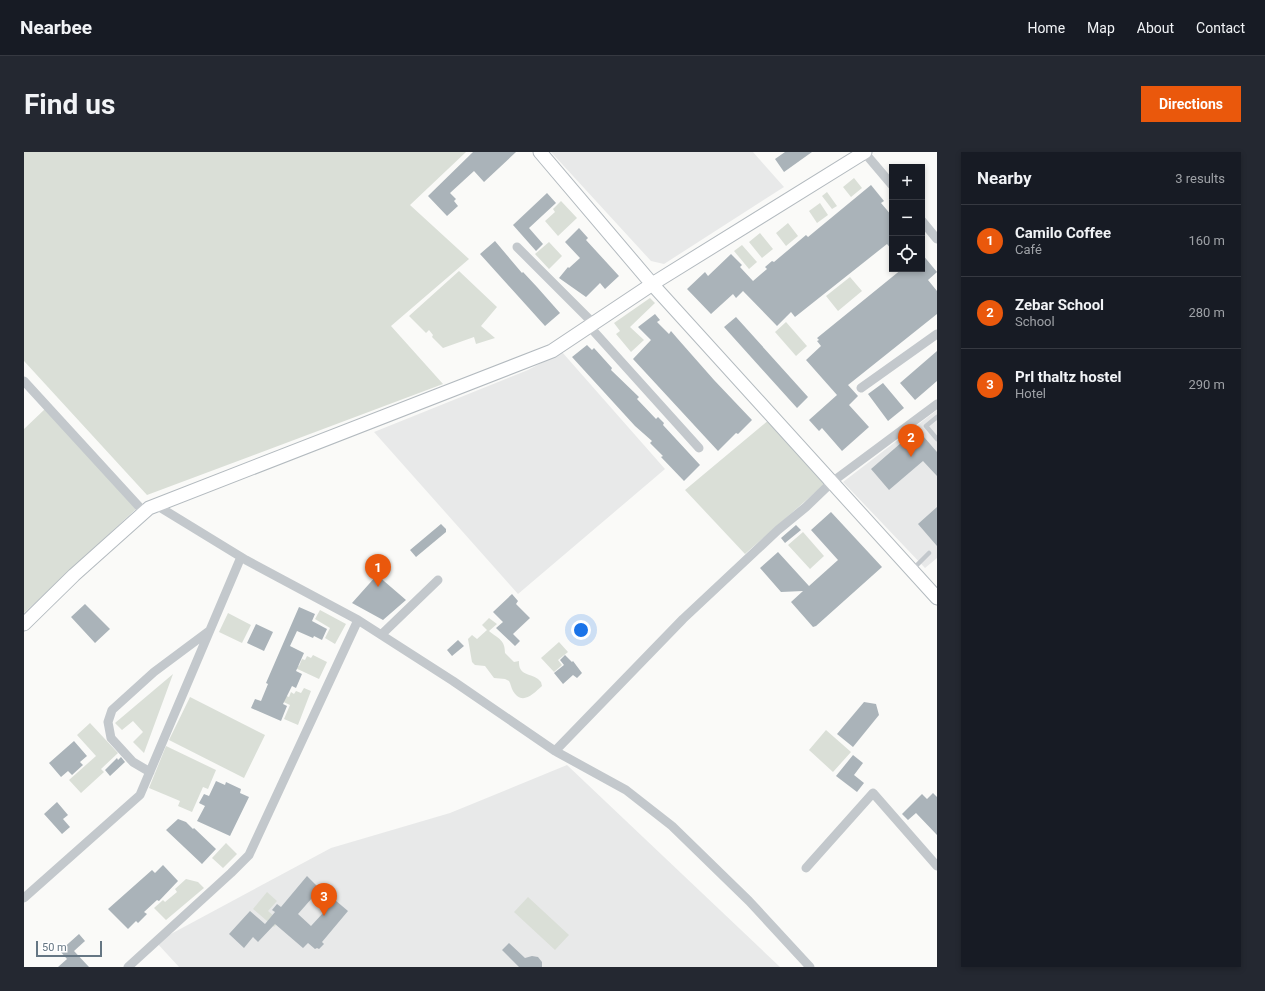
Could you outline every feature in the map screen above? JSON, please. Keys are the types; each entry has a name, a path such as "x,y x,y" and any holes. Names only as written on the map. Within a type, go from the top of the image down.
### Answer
{"street":[{"path":"540,152 652,284 937,598"},
{"path":"24,624 74,575 144,512 156,505 545,354 652,284 864,152 889,181"},
{"path":"925,225 937,239"},
{"path":"517,247 591,325 699,448"},
{"path":"861,388 937,334"},
{"path":"24,381 144,512"},
{"path":"555,751 683,619 778,530 832,482 937,404"},
{"path":"156,505 241,557 358,620 453,681 555,751 626,790 672,826 749,901 810,967"},
{"path":"24,898 140,795 241,557"},
{"path":"381,635 438,580"},
{"path":"128,967 231,873 248,855 358,620"},
{"path":"150,772 133,762 111,738 108,722 112,710 154,672 210,630"},
{"path":"806,868 873,793 937,866"}],"lane":[{"path":"937,417 926,426 937,438"},
{"path":"912,570 929,553"}],"shaded area":[{"path":"24,152 466,152 410,205 469,259 391,326 443,384 147,495 24,361"},
{"path":"551,152 753,152 784,187 664,264 651,261"},
{"path":"854,178 862,188 851,197 843,187"},
{"path":"827,192 837,206 832,209 822,196"},
{"path":"561,201 577,218 558,236 545,221 555,212 553,209"},
{"path":"820,203 828,215 817,223 809,211"},
{"path":"788,223 798,236 786,246 776,233"},
{"path":"760,233 773,249 762,258 749,242"},
{"path":"549,242 562,256 549,269 535,254"},
{"path":"742,245 757,262 749,269 734,251"},
{"path":"459,271 497,307 481,326 495,338 476,344 474,337 443,348 432,337 433,335 429,330 426,333 409,316"},
{"path":"850,277 862,291 838,311 826,296"},
{"path":"650,298 655,303 630,327 644,340 631,352 616,334 620,331 614,323"},
{"path":"786,322 807,346 796,356 775,332"},
{"path":"562,352 665,469 518,594 374,432 528,370"},
{"path":"45,409 136,509 24,613 24,429"},
{"path":"937,410 937,558 925,568 843,482"},
{"path":"770,419 827,482 745,554 685,490"},
{"path":"803,532 824,556 810,569 788,545"},
{"path":"320,610 346,624 335,644 325,638 330,628 315,619"},
{"path":"228,613 251,625 242,643 219,632"},
{"path":"489,618 497,624 489,631 503,642 505,653 514,662 519,661 521,670 541,682 542,686 528,697 520,698 512,690 509,681 494,678 485,666 475,665 472,662 468,639 472,635 477,639 487,630 482,625"},
{"path":"559,642 568,652 558,660 562,665 554,672 541,658"},
{"path":"313,655 327,662 319,679 291,666 293,663 299,666 302,659 305,660 307,656 311,658"},
{"path":"173,674 144,753 133,742 143,732 133,721 122,730 115,723"},
{"path":"304,688 311,691 298,725 284,719 290,705 277,699 279,693 289,697 291,692 294,694 296,691 301,693"},
{"path":"190,697 265,735 244,778 169,740"},
{"path":"90,723 118,753 101,769 104,772 81,793 69,780 96,756 77,735"},
{"path":"826,730 851,752 833,772 809,750"},
{"path":"166,746 216,770 208,789 203,787 192,812 178,806 180,801 149,788"},
{"path":"567,765 780,967 179,967 156,942 331,848 450,813"},
{"path":"226,843 237,854 223,868 212,858"},
{"path":"186,879 198,882 204,888 166,920 154,908 163,900 165,902 177,892 175,889"},
{"path":"267,892 277,901 268,911 280,921 274,927 253,909"},
{"path":"528,897 569,935 555,950 514,912"}],"building":[{"path":"473,152 516,152 484,182 474,171 450,193 456,199 454,201 458,206 447,216 428,196"},
{"path":"785,152 812,152 784,172 775,159"},
{"path":"871,185 884,201 881,203 889,212 889,246 887,244 795,317 791,312 777,326 743,291 736,298 733,294 711,314 687,289 705,272 708,276 731,254 742,265 740,267 753,281 767,269 765,267 772,261 774,262 806,235 808,237"},
{"path":"547,193 556,203 529,228 543,244 536,251 513,225"},
{"path":"579,228 588,238 586,240 619,276 605,289 600,283 586,297 559,278 568,267 569,268 580,258 565,242"},
{"path":"495,241 522,273 523,272 560,313 545,326 480,254"},
{"path":"925,258 937,272 928,280 937,291 937,314 848,385 858,396 849,405 869,427 842,451 822,428 819,431 809,420 837,395 806,360 821,346 817,341 819,340 817,338 898,272 925,272"},
{"path":"655,314 660,320 657,322 669,334 671,331 752,420 718,451 633,359 651,340 638,327"},
{"path":"736,317 808,397 797,408 724,327"},
{"path":"587,345 592,350 594,348 612,368 611,370 639,397 637,399 656,419 658,417 664,423 663,425 700,465 684,481 661,457 663,456 650,443 652,441 635,426 572,357"},
{"path":"937,351 937,381 915,400 900,383"},
{"path":"883,383 904,408 888,421 868,394"},
{"path":"917,429 937,452 937,476 923,461 889,490 871,469"},
{"path":"937,507 937,546 918,524"},
{"path":"831,512 882,567 816,626 813,627 791,602 803,591 781,592 760,568 778,552 809,586 838,560 811,530"},
{"path":"441,524 446,529 446,532 416,557 410,550"},
{"path":"796,525 801,530 785,543 781,538"},
{"path":"377,575 406,600 383,620 352,603"},
{"path":"512,594 518,601 516,604 530,618 513,634 520,641 515,646 496,628 503,622 493,612"},
{"path":"85,604 110,629 95,643 71,617"},
{"path":"299,607 315,614 312,621 327,629 322,640 297,631 290,646 304,653 296,671 302,674 296,688 292,686 283,704 287,706 281,721 251,708 255,699 261,701 268,684 266,683"},
{"path":"256,624 273,632 264,651 247,643"},
{"path":"458,640 464,646 452,656 447,650"},
{"path":"565,655 572,662 573,661 582,673 577,678 573,675 563,684 554,673 564,665 560,660"},
{"path":"864,702 876,704 879,715 853,747 837,734"},
{"path":"74,741 87,756 80,762 83,765 72,775 68,771 61,777 49,763"},
{"path":"853,755 863,763 854,775 864,783 857,792 836,776"},
{"path":"121,757 125,762 110,776 105,770 117,758 118,760"},
{"path":"216,781 225,785 226,782 241,789 240,793 249,797 230,836 197,821 205,806 199,803 204,794 209,796"},
{"path":"933,793 937,797 937,835 916,813 908,820 902,814 922,794 927,799"},
{"path":"57,802 68,815 63,819 70,827 62,834 44,814"},
{"path":"178,819 186,822 193,829 194,828 216,849 202,864 166,830"},
{"path":"163,865 178,881 159,901 157,900 144,912 147,914 138,923 136,921 128,929 108,909 152,870 155,873"},
{"path":"307,876 320,889 298,914 311,926 335,900 348,911 322,942 324,944 319,949 315,949 308,943 303,948 275,924 258,942 253,937 244,948 229,934 250,911 265,924 275,912 272,910 277,904 281,907"},
{"path":"79,934 85,941 74,951 89,967 58,967 67,959 60,951"},
{"path":"509,943 525,958 532,956 538,957 542,962 542,967 519,967 502,950"}],"place":[{"name":"Zebar School","path":"911,457"},
{"name":"Camilo Coffee","path":"378,587"},
{"name":"Prl thaltz hostel","path":"324,916"}]}
